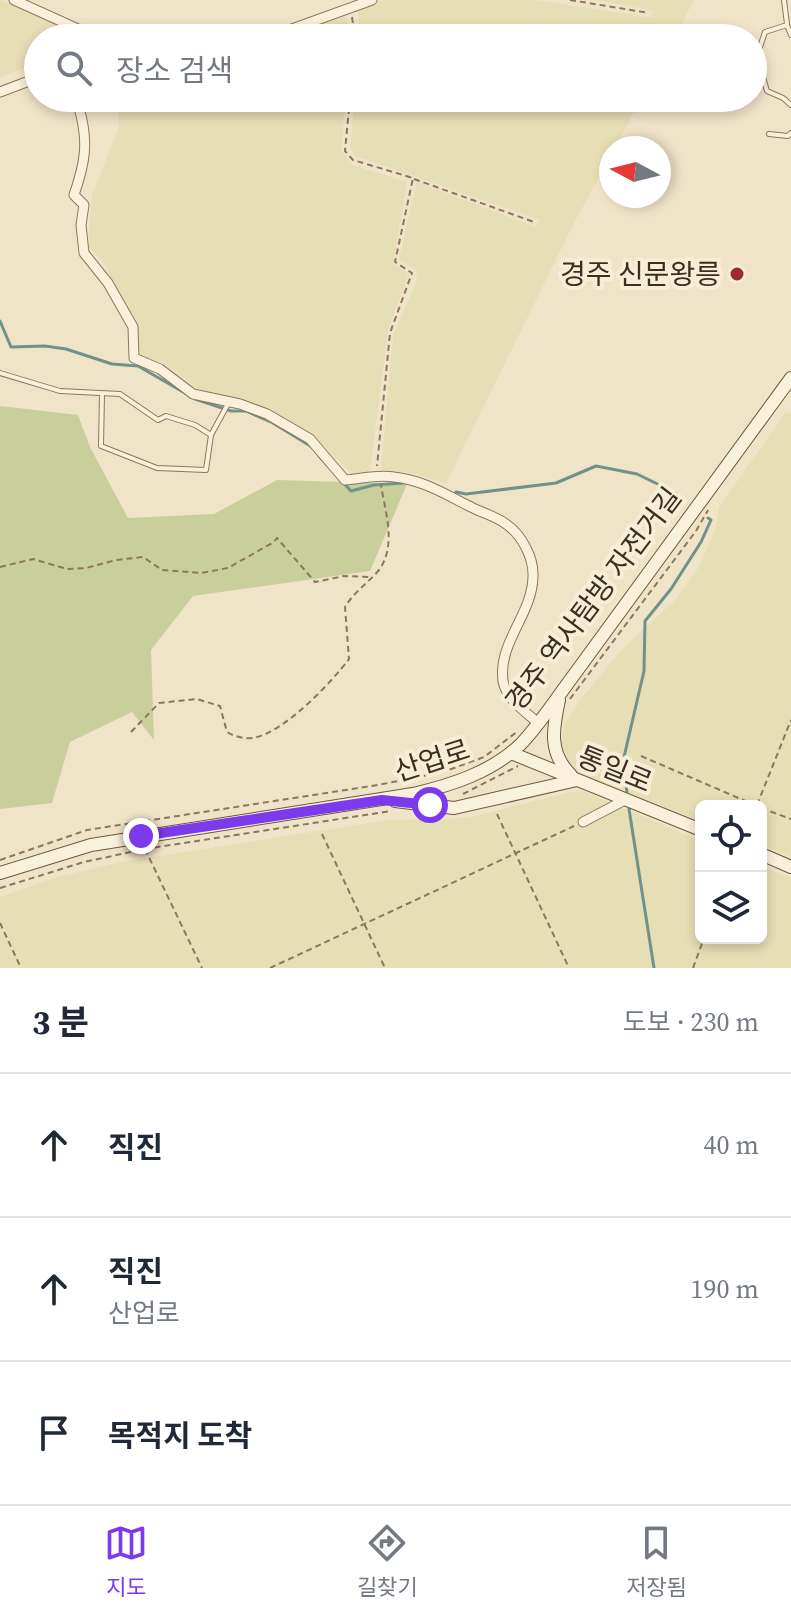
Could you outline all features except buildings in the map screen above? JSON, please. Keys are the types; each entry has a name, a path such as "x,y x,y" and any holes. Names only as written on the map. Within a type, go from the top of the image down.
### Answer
{"street":[{"path":"14,0 67,24"},
{"path":"306,24 372,0"},
{"path":"0,92 24,83"},
{"path":"80,112 86,150 74,195 84,205 81,225 84,253 108,283 133,327 134,358 160,369 193,394 267,414 310,439 345,480 378,475 437,487 507,524 531,557 533,578 528,601 509,640 503,677 509,696 535,720"},
{"name":"산업로","path":"0,873 108,842 382,800 444,787 511,753 535,720 560,694 791,378"},
{"path":"560,694 554,727 555,752 562,767 577,780"},
{"name":"통일로","path":"511,753 695,828"},
{"path":"382,800 454,808 577,780"},
{"path":"583,822 625,800"},
{"path":"767,857 791,867"}],"lane":[{"path":"784,0 791,35"},
{"path":"767,31 787,26"},
{"path":"767,91 791,105"},
{"path":"769,134 788,136 791,133"},
{"path":"0,373 60,391 120,394 158,420 166,416 195,425 211,435"},
{"path":"102,394 101,446 157,468 206,470 211,435 229,403"}],"path":[{"path":"570,0 649,13"},
{"path":"351,8 353,24"},
{"path":"349,112 345,151 353,160 413,178 534,222"},
{"path":"131,732 159,703 183,698 220,706 227,732 232,735 250,738 268,733 301,708 349,659 345,607 381,568 389,536 387,506 378,475 390,333 412,273 395,262 413,178"},
{"path":"0,567 33,559 67,569 86,568 143,557 162,570 201,573 228,568 277,538 315,582 344,576 372,577"},
{"name":"경주 역사탐방 자전거길","path":"0,860 87,830 443,772 484,757 535,720"},
{"path":"761,800 791,720"},
{"path":"641,756 742,800"},
{"path":"455,798 519,765"},
{"path":"767,810 791,819"},
{"path":"0,888 84,862 145,849 396,811"},
{"path":"497,814 569,968"},
{"path":"270,968 583,822"},
{"path":"322,834 385,968"},
{"path":"145,849 202,968"},
{"path":"0,923 21,968"},
{"path":"693,968 702,944"}],"shaded area":[{"path":"0,0 59,24 24,24 24,68 0,78"},
{"path":"384,0 535,0 650,17 653,13 651,10 594,0 694,0 681,24 359,24 358,10"},
{"path":"346,16 348,24 325,24"},
{"path":"118,112 345,112 341,150 353,165 407,182 393,264 409,274 388,330 370,471 354,476 321,443 270,410 198,389 163,363 138,355 138,324 102,261 88,246 92,195 119,127"},
{"path":"354,112 634,112 621,136 599,136 599,177 446,483 414,473 381,470 393,336 416,282 417,271 399,259 417,182 535,227 540,220 356,156 350,148"},
{"path":"786,412 791,413 791,857 767,847 767,800 695,800 695,819 585,776 564,755 561,743 565,723 582,698 621,650 673,602 699,567 716,527 719,507"},
{"path":"580,790 695,838 695,944 767,944 767,868 791,878 791,968 0,968 0,897 57,877 121,862 388,820 466,818"}],"green space":[{"path":"0,406 78,415 90,447 128,518 214,514 277,480 407,484 370,571 193,596 151,650 154,740 132,712 70,742 52,803 0,809"}],"waterway":[{"path":"0,321 11,347 66,349 112,364 138,366 185,393"},
{"path":"195,399 231,411 246,411 312,447"},
{"path":"319,456 351,491 374,485 403,483"},
{"path":"456,492 466,494 556,483 596,466 637,474 676,493"},
{"path":"627,794 624,757 644,671 645,621 671,589 701,542 711,520 708,518"},
{"path":"629,809 654,968"}],"place":[{"name":"경주 신문왕릉","path":"737,274"}],"route":[{"path":"141,836 382,800 430,805"}]}
